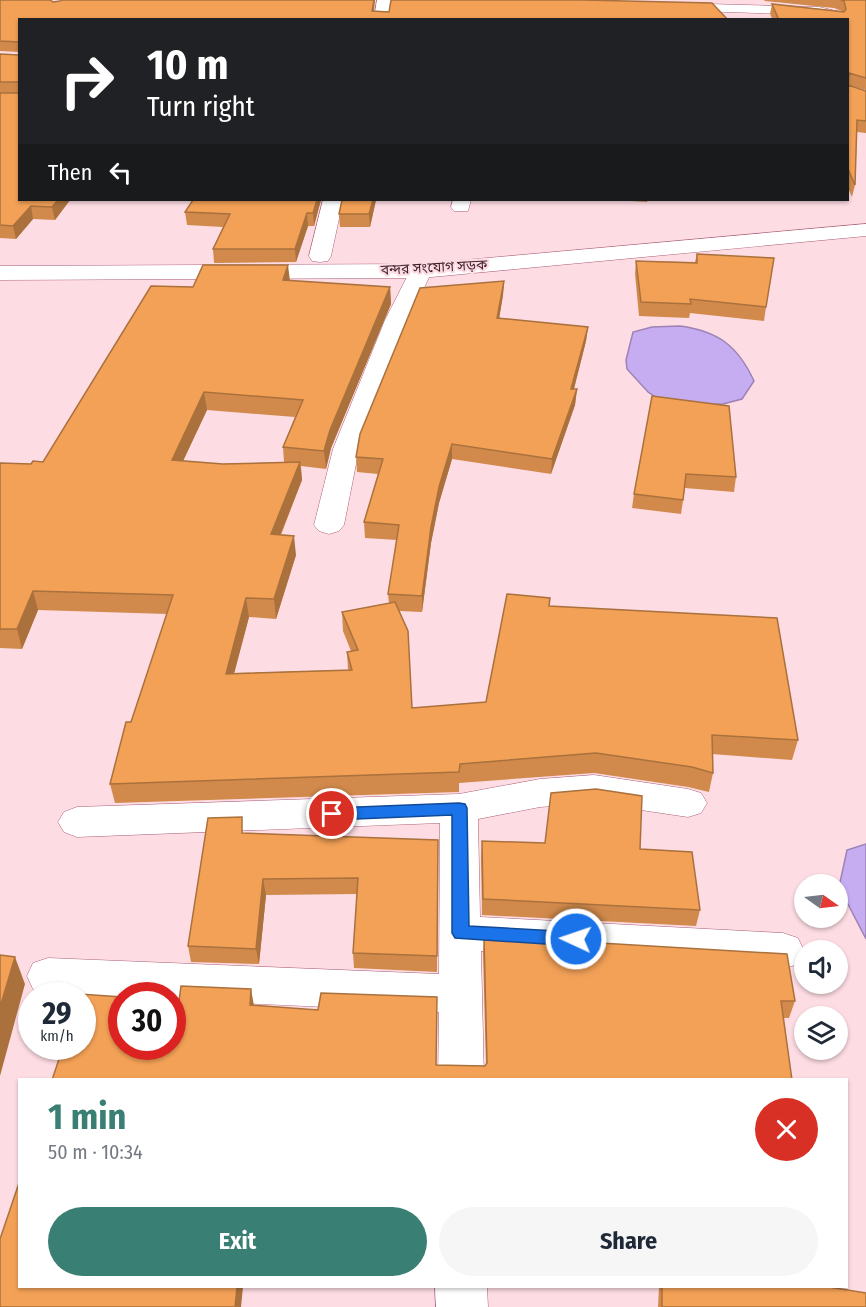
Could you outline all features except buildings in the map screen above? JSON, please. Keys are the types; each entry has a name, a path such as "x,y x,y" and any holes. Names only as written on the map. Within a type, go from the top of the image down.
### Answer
{"main road":[{"path":"381,18 384,0"},
{"path":"655,6 785,8 829,13 835,15 835,18"},
{"path":"320,255 333,201"},
{"name":"বন্দর সংযোগ সড়ক","path":"0,255 441,254 866,216"},
{"name":"বন্দর সংযোগ সড়ক","path":"0,273 421,271 866,230"},
{"path":"329,525 346,449 397,320 421,271"},
{"path":"77,822 459,808 540,793 594,789 688,803"},
{"path":"459,808 461,1078"},
{"path":"461,933 783,951"},
{"path":"48,976 462,994"},
{"path":"461,1288 462,1307"}],"shaded area":[{"path":"680,326 716,336 741,358 754,381 742,399 723,404 680,406 657,398 648,392 627,369 626,360 633,332 652,327"},
{"path":"866,844 866,939 848,904 848,874 842,874 847,850"}],"route":[{"path":"332,814 459,808 461,933 576,939"}]}
